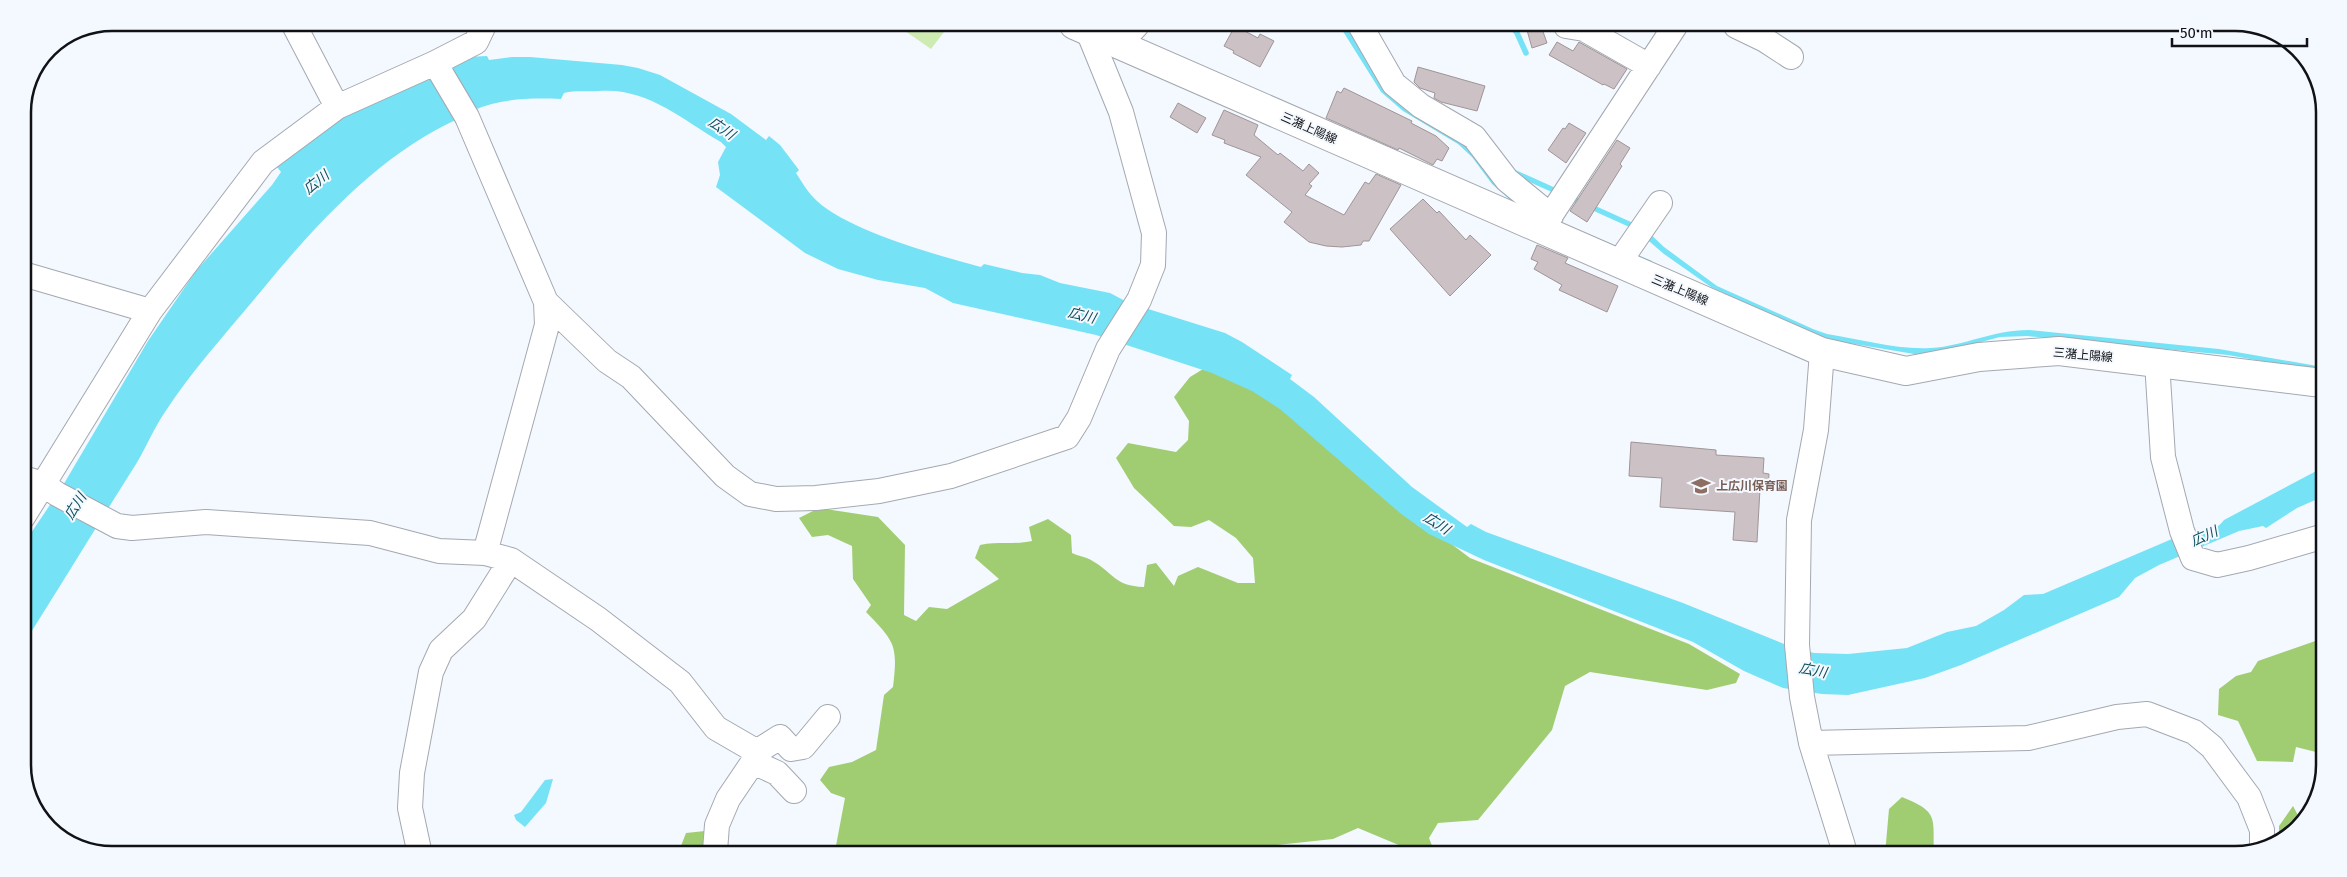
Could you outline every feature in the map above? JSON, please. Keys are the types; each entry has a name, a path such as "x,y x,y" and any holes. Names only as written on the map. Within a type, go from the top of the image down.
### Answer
{"main road":[{"name":"三潴上陽線","path":"1088,31 1553,212 1630,246 1822,352 1906,371 1979,357 2059,351 2316,382"}],"street":[{"path":"297,31 337,107"},
{"path":"31,503 150,311 263,162 337,107 437,66 476,42 481,31"},
{"path":"546,302 607,361 631,377 725,476 750,494 776,499 816,498 879,491 951,476 1066,437 1079,418 1108,349 1139,300 1153,265 1154,233 1121,112 1082,31"},
{"path":"1119,44 1131,31"},
{"path":"1363,31 1394,84 1421,106 1474,137 1507,180 1553,212 1672,31"},
{"path":"1588,31 1649,66"},
{"path":"1771,33 1791,57"},
{"path":"437,66 467,117 546,302 547,325 485,553"},
{"path":"1630,246 1660,203"},
{"path":"31,276 150,311"},
{"path":"1822,352 1816,430 1799,520 1797,645 1802,697 1811,743 1843,846"},
{"path":"2157,362 2163,457 2182,531 2193,558 2217,565 2249,558 2316,538"},
{"path":"41,485 117,526 132,528 206,522 370,533 439,551 485,553 511,560 598,619 680,682 716,728 754,750 753,758"},
{"path":"418,846 410,808 412,773 431,672 442,650 474,619 511,560"},
{"path":"1811,743 2028,738 2117,717 2148,714 2194,732 2212,747 2249,797 2262,830 2262,840"},
{"path":"715,846 717,825 728,799 753,758 780,737 792,749 803,747 828,717"},
{"path":"753,758 777,773 794,791"}],"green space":[{"path":"905,31 945,31 931,49"},
{"path":"1213,363 1369,469 1409,512 1470,558 1689,644 1740,674 1736,683 1707,690 1590,672 1565,686 1552,730 1478,820 1438,823 1429,838 1432,846 1401,846 1358,828 1333,839 1268,846 836,846 845,798 831,793 820,780 829,767 852,762 876,750 884,695 893,687 894,653 889,638 866,612 871,605 853,579 852,546 828,535 812,537 799,518 819,508 878,517 905,545 904,615 916,621 929,607 947,609 999,579 975,558 980,545 1032,541 1029,527 1048,519 1071,535 1072,553 1091,560 1126,584 1144,587 1147,565 1156,563 1174,586 1178,576 1198,567 1238,583 1255,583 1253,558 1236,538 1209,520 1191,527 1174,526 1134,488 1116,458 1128,443 1176,452 1188,440 1189,421 1174,397 1190,377"},
{"path":"2316,641 2316,752 2296,747 2293,762 2257,761 2238,721 2218,715 2219,689 2236,676 2251,672 2258,661"},
{"path":"1902,797 1922,807 1932,817 1934,846 1886,846 1889,809"},
{"path":"2293,806 2298,815 2279,832 2279,826"},
{"path":"705,831 707,846 681,846 686,833"}],"water":[{"path":"1343,31 1352,31 1387,87 1511,168 1645,229 1664,247 1717,286 1827,334 1892,346 1931,348 1943,347 1991,335 2029,330 2219,349 2316,366 2316,371 2228,355 2027,336 2000,337 1935,354 1920,355 1819,338 1711,287 1664,254 1636,230 1516,176 1534,211 1652,261 1650,266 1525,213 1492,184 1472,157 1458,144 1403,111 1381,92"},
{"name":"広川","path":"487,56 489,60 530,57 622,65 660,75 731,114 766,140 769,136 780,145 799,170 796,173 814,198 831,212 850,222 894,241 941,256 981,267 984,264 1022,273 1040,275 1060,283 1110,293 1129,303 1225,333 1292,375 1290,379 1314,397 1412,487 1467,527 1471,524 1486,532 1683,603 1789,646 1814,653 1848,654 1907,648 1947,632 1976,626 2004,610 2024,595 2043,594 2179,536 2203,534 2210,531 2224,520 2316,471 2316,500 2297,508 2266,528 2263,526 2239,531 2159,565 2135,578 2119,597 1961,665 1925,678 1848,695 1822,694 1783,688 1744,671 1693,642 1484,560 1429,534 1400,513 1280,409 1252,391 1212,373 1096,335 953,303 925,288 878,280 838,269 805,253 716,187 720,175 718,162 726,147 721,142 663,106 648,99 616,91 573,92 564,93 561,99 506,101 472,111 403,150 352,192 283,265 187,380 160,419 136,465 31,632 31,533 62,487 148,341 196,271 272,185 281,172 277,167 344,116 468,57"},
{"path":"553,779 546,803 525,827 516,820 514,815 521,812 545,780"}],"building":[{"path":"1232,31 1245,31 1258,38 1260,34 1274,41 1260,67 1233,53 1234,51 1224,46"},
{"path":"1527,31 1543,31 1547,43 1532,48"},
{"path":"1557,42 1573,51 1579,42 1627,69 1614,89 1603,85 1549,55"},
{"path":"1418,67 1485,86 1477,111 1441,102 1434,98 1435,93 1420,88 1414,82"},
{"path":"1344,88 1412,121 1411,123 1436,136 1449,148 1442,161 1437,159 1433,165 1399,148 1398,150 1326,118 1337,91 1341,93"},
{"path":"1178,103 1206,118 1197,133 1170,117"},
{"path":"1224,110 1258,125 1254,135 1278,155 1280,153 1303,171 1309,164 1319,173 1309,184 1312,186 1305,195 1344,215 1365,182 1369,184 1376,174 1401,185 1369,241 1363,241 1361,245 1326,246 1309,242 1284,222 1292,212 1246,175 1261,157 1224,143 1225,140 1212,135"},
{"path":"1569,123 1586,133 1566,163 1548,150 1563,128 1565,129"},
{"path":"1617,140 1630,148 1620,164 1622,166 1587,222 1570,211"},
{"path":"1423,199 1437,213 1439,211 1466,240 1470,235 1491,255 1450,296 1390,229"},
{"path":"1537,245 1568,258 1565,263 1618,286 1607,312 1559,290 1562,285 1534,269 1538,262 1531,259"},
{"path":"1631,442 1716,450 1716,455 1764,458 1763,473 1769,474 1768,489 1760,489 1757,542 1733,540 1735,512 1660,507 1662,478 1629,476"}],"waterway":[{"path":"1515,31 1526,53"}],"place":[{"name":"上広川保育園","path":"1701,486"}]}
